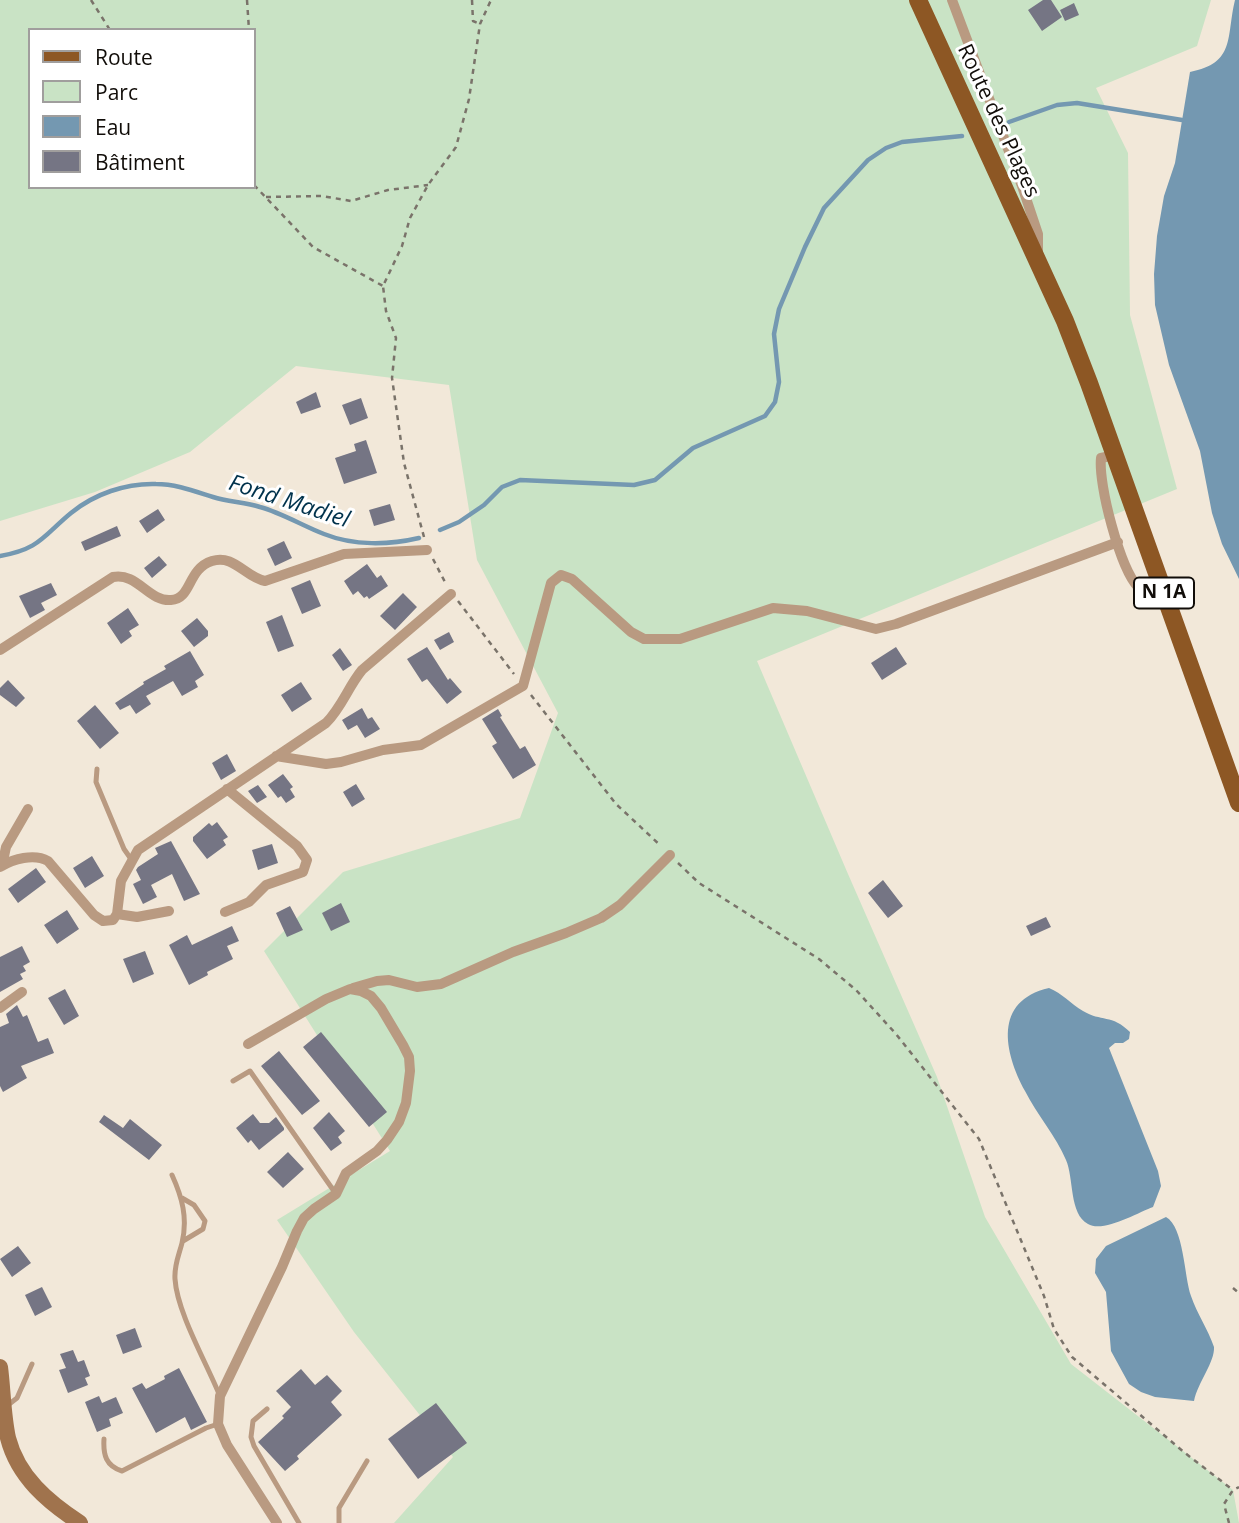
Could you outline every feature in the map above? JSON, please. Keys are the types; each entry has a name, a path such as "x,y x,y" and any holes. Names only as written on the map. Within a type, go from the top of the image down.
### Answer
{"main road":[{"name":"Route des Plages","path":"918,0 1065,321 1115,455"},
{"name":"N 1A","path":"1115,455 1239,803"},
{"path":"0,1367 5,1407 4,1437 32,1483 51,1503 80,1523"}],"street":[{"name":"Route des Plages","path":"952,0 1038,234 1038,262"},
{"path":"1115,455 1101,458 1100,473 1122,559 1139,587 1149,593 1164,592"},
{"path":"276,757 326,764 383,750 421,746 523,686 551,583 561,575 572,579 631,632 644,639 680,639 773,608 807,611 876,629 1118,542"},
{"path":"0,650 113,577 126,576 161,599 174,600 186,593 195,572 211,562 233,562 249,575 265,581 344,554 427,550"},
{"path":"1,866 26,858 43,858 100,919 110,921 117,914 121,881 131,859 146,843 326,723 336,713 351,683 362,670 452,594"},
{"path":"225,912 249,902 266,885 303,872 307,860 297,846 227,789"},
{"path":"1,866 6,847 28,809"},
{"path":"248,1044 326,999 350,989 389,980 417,987 441,984 513,952 601,918 620,905 670,855"},
{"path":"117,914 136,917 169,911"},
{"path":"277,1523 226,1445 218,1424 220,1396 301,1224 314,1209 336,1194 346,1173 377,1151 399,1122 406,1103 410,1071 409,1057 404,1045 382,1008 371,996 350,989"},
{"path":"0,1008 22,992"}],"lane":[{"path":"97,768 96,782 131,859"},
{"path":"233,1081 250,1072 336,1194"},
{"path":"172,1175 185,1212 183,1241 175,1265 175,1281 180,1304 220,1396"},
{"path":"182,1198 194,1205 205,1221 203,1229 183,1241"},
{"path":"5,1407 17,1398 32,1364"},
{"path":"267,1409 253,1421 251,1437 299,1523"},
{"path":"104,1439 103,1454 113,1468 122,1471 218,1424"},
{"path":"340,1523 339,1508 367,1461"}],"path":[{"path":"91,0 109,28"},
{"path":"247,0 249,28"},
{"path":"472,0 473,21 480,24"},
{"path":"491,0 480,24 469,99 456,147 428,185 410,218 402,246 383,286 386,311 396,338 392,378 404,463 427,550 452,594 615,804 699,883 819,959 856,990 896,1034 979,1139 1044,1296 1054,1329 1073,1357 1185,1453 1233,1490"},
{"path":"265,197 322,196 351,201 388,190 428,185"},
{"path":"256,187 313,247 383,286"},
{"path":"1233,1288 1239,1293"},
{"path":"1229,1523 1224,1504 1233,1490 1239,1487"}],"green space":[{"path":"0,0 1211,0 1197,46 1096,88 1128,153 1130,315 1177,489 757,661 937,1077 985,1217 1071,1364 1233,1490 1239,1523 394,1523 453,1457 354,1332 277,1220 390,1151 264,951 343,872 520,818 558,713 477,560 449,385 296,366 190,452 95,492 0,521"}],"water":[{"path":"1235,0 1239,0 1239,579 1222,544 1212,513 1200,451 1169,365 1155,305 1154,274 1164,196 1175,163 1190,72 1205,68 1222,55 1229,37"},
{"path":"1049,988 1083,1011 1112,1020 1130,1032 1129,1039 1109,1048 1158,1171 1161,1186 1153,1207 1111,1224 1094,1226 1082,1219 1075,1204 1066,1160 1030,1100 1012,1060 1008,1030 1011,1016 1019,1004 1031,995"},
{"path":"1166,1217 1177,1231 1191,1296 1214,1347 1212,1359 1194,1401 1155,1397 1129,1384 1111,1351 1106,1292 1095,1273 1096,1259 1106,1246"}],"building":[{"path":"1043,0 1051,0 1062,17 1042,31 1028,10"},
{"path":"1074,3 1079,15 1065,21 1060,10"},
{"path":"316,392 321,407 301,414 296,402"},
{"path":"361,398 368,418 350,425 342,405"},
{"path":"366,440 377,473 344,484 335,458 356,451 354,444"},
{"path":"390,504 395,520 374,526 369,510"},
{"path":"158,509 165,520 147,533 139,521"},
{"path":"117,526 121,536 85,551 81,542"},
{"path":"284,541 292,558 275,566 267,549"},
{"path":"159,556 167,565 152,578 144,568"},
{"path":"367,564 377,578 381,575 388,586 369,599 367,596 364,598 358,591 353,595 344,581"},
{"path":"310,580 321,606 302,614 291,588"},
{"path":"51,583 57,595 41,603 45,610 30,618 19,596"},
{"path":"403,593 417,607 395,630 380,616"},
{"path":"128,608 139,625 129,631 132,636 121,644 107,623"},
{"path":"282,615 294,646 278,652 266,622"},
{"path":"197,618 208,631 208,636 194,647 181,631"},
{"path":"449,632 454,642 440,650 434,640"},
{"path":"427,647 448,680 450,678 462,692 447,704 427,679 422,682 407,659"},
{"path":"896,647 907,664 882,680 871,663"},
{"path":"340,648 352,665 343,671 332,655"},
{"path":"190,651 204,675 195,681 198,687 182,696 173,681 146,696 151,704 136,714 130,705 120,710 115,703 166,669 164,666"},
{"path":"8,680 25,698 16,707 0,695 0,688"},
{"path":"301,682 312,699 292,712 281,695"},
{"path":"95,705 119,733 100,749 77,721"},
{"path":"362,708 368,719 372,717 380,729 365,738 357,725 348,730 342,720"},
{"path":"498,709 502,716 500,717 520,749 525,746 536,765 513,779 492,746 497,743 482,719"},
{"path":"227,754 236,771 221,780 212,763"},
{"path":"283,774 293,787 290,789 295,797 286,803 281,796 278,798 268,785"},
{"path":"356,784 365,799 352,807 343,792"},
{"path":"258,785 267,797 257,803 248,791"},
{"path":"217,822 228,837 223,840 226,845 207,859 193,841 193,837 209,823 212,826"},
{"path":"171,841 200,894 184,901 172,874 151,885 157,897 143,904 133,884 141,880 136,870 158,854 155,848"},
{"path":"272,844 278,863 258,870 252,850"},
{"path":"92,856 104,876 85,888 73,868"},
{"path":"36,868 46,882 18,903 8,889"},
{"path":"883,880 903,906 888,918 868,893"},
{"path":"341,903 350,922 331,931 322,913"},
{"path":"290,906 303,930 287,937 276,913"},
{"path":"67,910 79,929 57,944 44,925"},
{"path":"1046,917 1051,927 1031,936 1026,926"},
{"path":"232,926 239,941 227,946 233,959 189,985 169,945 187,935 192,945"},
{"path":"22,946 30,962 23,966 26,971 20,974 23,979 0,992 0,957"},
{"path":"145,951 154,974 133,983 123,959"},
{"path":"65,989 79,1016 64,1025 48,998"},
{"path":"17,1005 23,1017 27,1015 38,1042 48,1038 54,1053 21,1066 27,1078 3,1092 0,1086 0,1027 9,1023 6,1014"},
{"path":"321,1032 387,1112 369,1127 303,1047"},
{"path":"279,1051 320,1101 302,1115 261,1066"},
{"path":"329,1112 345,1131 338,1137 342,1143 331,1151 313,1128"},
{"path":"253,1114 260,1123 269,1123 276,1117 284,1128 259,1150 251,1140 248,1143 236,1128"},
{"path":"104,1115 123,1128 130,1119 162,1145 149,1160 99,1122"},
{"path":"288,1152 304,1169 283,1188 267,1172"},
{"path":"18,1246 31,1263 12,1277 0,1259"},
{"path":"42,1287 52,1307 35,1316 25,1295"},
{"path":"135,1328 142,1347 123,1354 116,1335"},
{"path":"73,1350 78,1362 84,1360 90,1376 85,1378 88,1385 68,1393 59,1370 66,1368 60,1354"},
{"path":"179,1368 207,1422 191,1430 185,1417 156,1433 132,1388 142,1383 146,1389"},
{"path":"301,1369 315,1385 327,1375 342,1391 331,1402 342,1415 297,1456 299,1459 285,1471 258,1442 284,1418 282,1416 291,1407 276,1391"},
{"path":"99,1396 102,1403 116,1397 123,1413 109,1419 111,1426 97,1432 85,1402"},
{"path":"436,1403 467,1443 418,1479 388,1439"}],"waterway":[{"name":"Fond Madiel","path":"1009,122 1057,105 1077,103 1182,120"},
{"name":"Fond Madiel","path":"440,530 459,522 484,505 502,487 520,480 634,485 655,480 693,448 765,416 775,402 779,382 774,334 779,309 824,208 868,160 886,148 902,142 962,136"},
{"name":"Fond Madiel","path":"0,556 33,545 80,506 100,495 145,484 163,484 254,505 347,541 384,543 419,538"}]}
